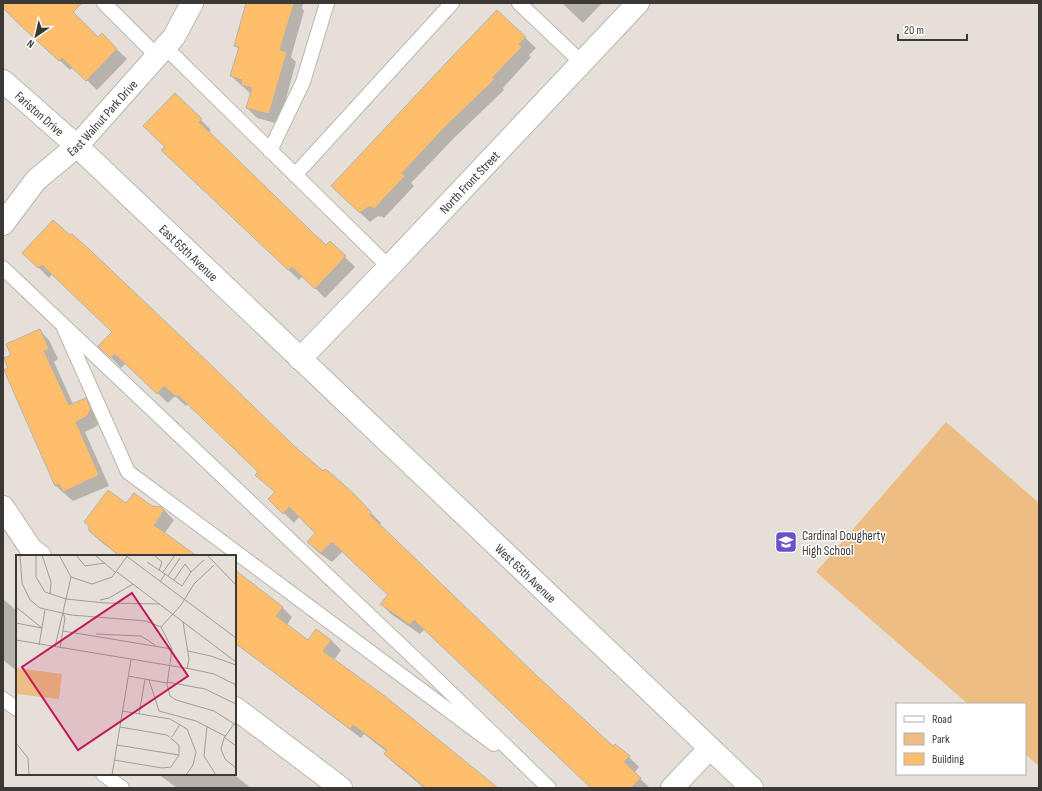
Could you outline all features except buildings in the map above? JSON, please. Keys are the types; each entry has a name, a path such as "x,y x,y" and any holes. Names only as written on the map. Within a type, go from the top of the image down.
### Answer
{"street":[{"name":"East Walnut Park Drive","path":"3,224 36,180 77,146 174,37 192,3"},
{"name":"North Front Street","path":"300,359 638,3"},
{"name":"Fariston Drive","path":"3,80 77,146"},
{"name":"East 65th Avenue","path":"77,146 300,359"},
{"name":"West 65th Avenue","path":"300,359 710,748 739,784"},
{"path":"3,507 32,549 39,555"},
{"path":"236,709 341,788"},
{"path":"672,788 710,748"}],"lane":[{"path":"104,3 161,52 270,151 389,267"},
{"path":"270,151 303,82 327,3"},
{"path":"295,175 452,3"},
{"path":"519,3 582,63"},
{"path":"3,268 427,670 549,788"},
{"path":"61,322 128,472 538,777"},
{"path":"3,699 16,708"},
{"path":"104,775 122,788"}],"green space":[{"path":"946,422 1039,503 1039,766 1026,755 1026,703 967,703 816,572"}],"place":[{"name":"Cardinal Dougherty High School","path":"786,542"}]}
